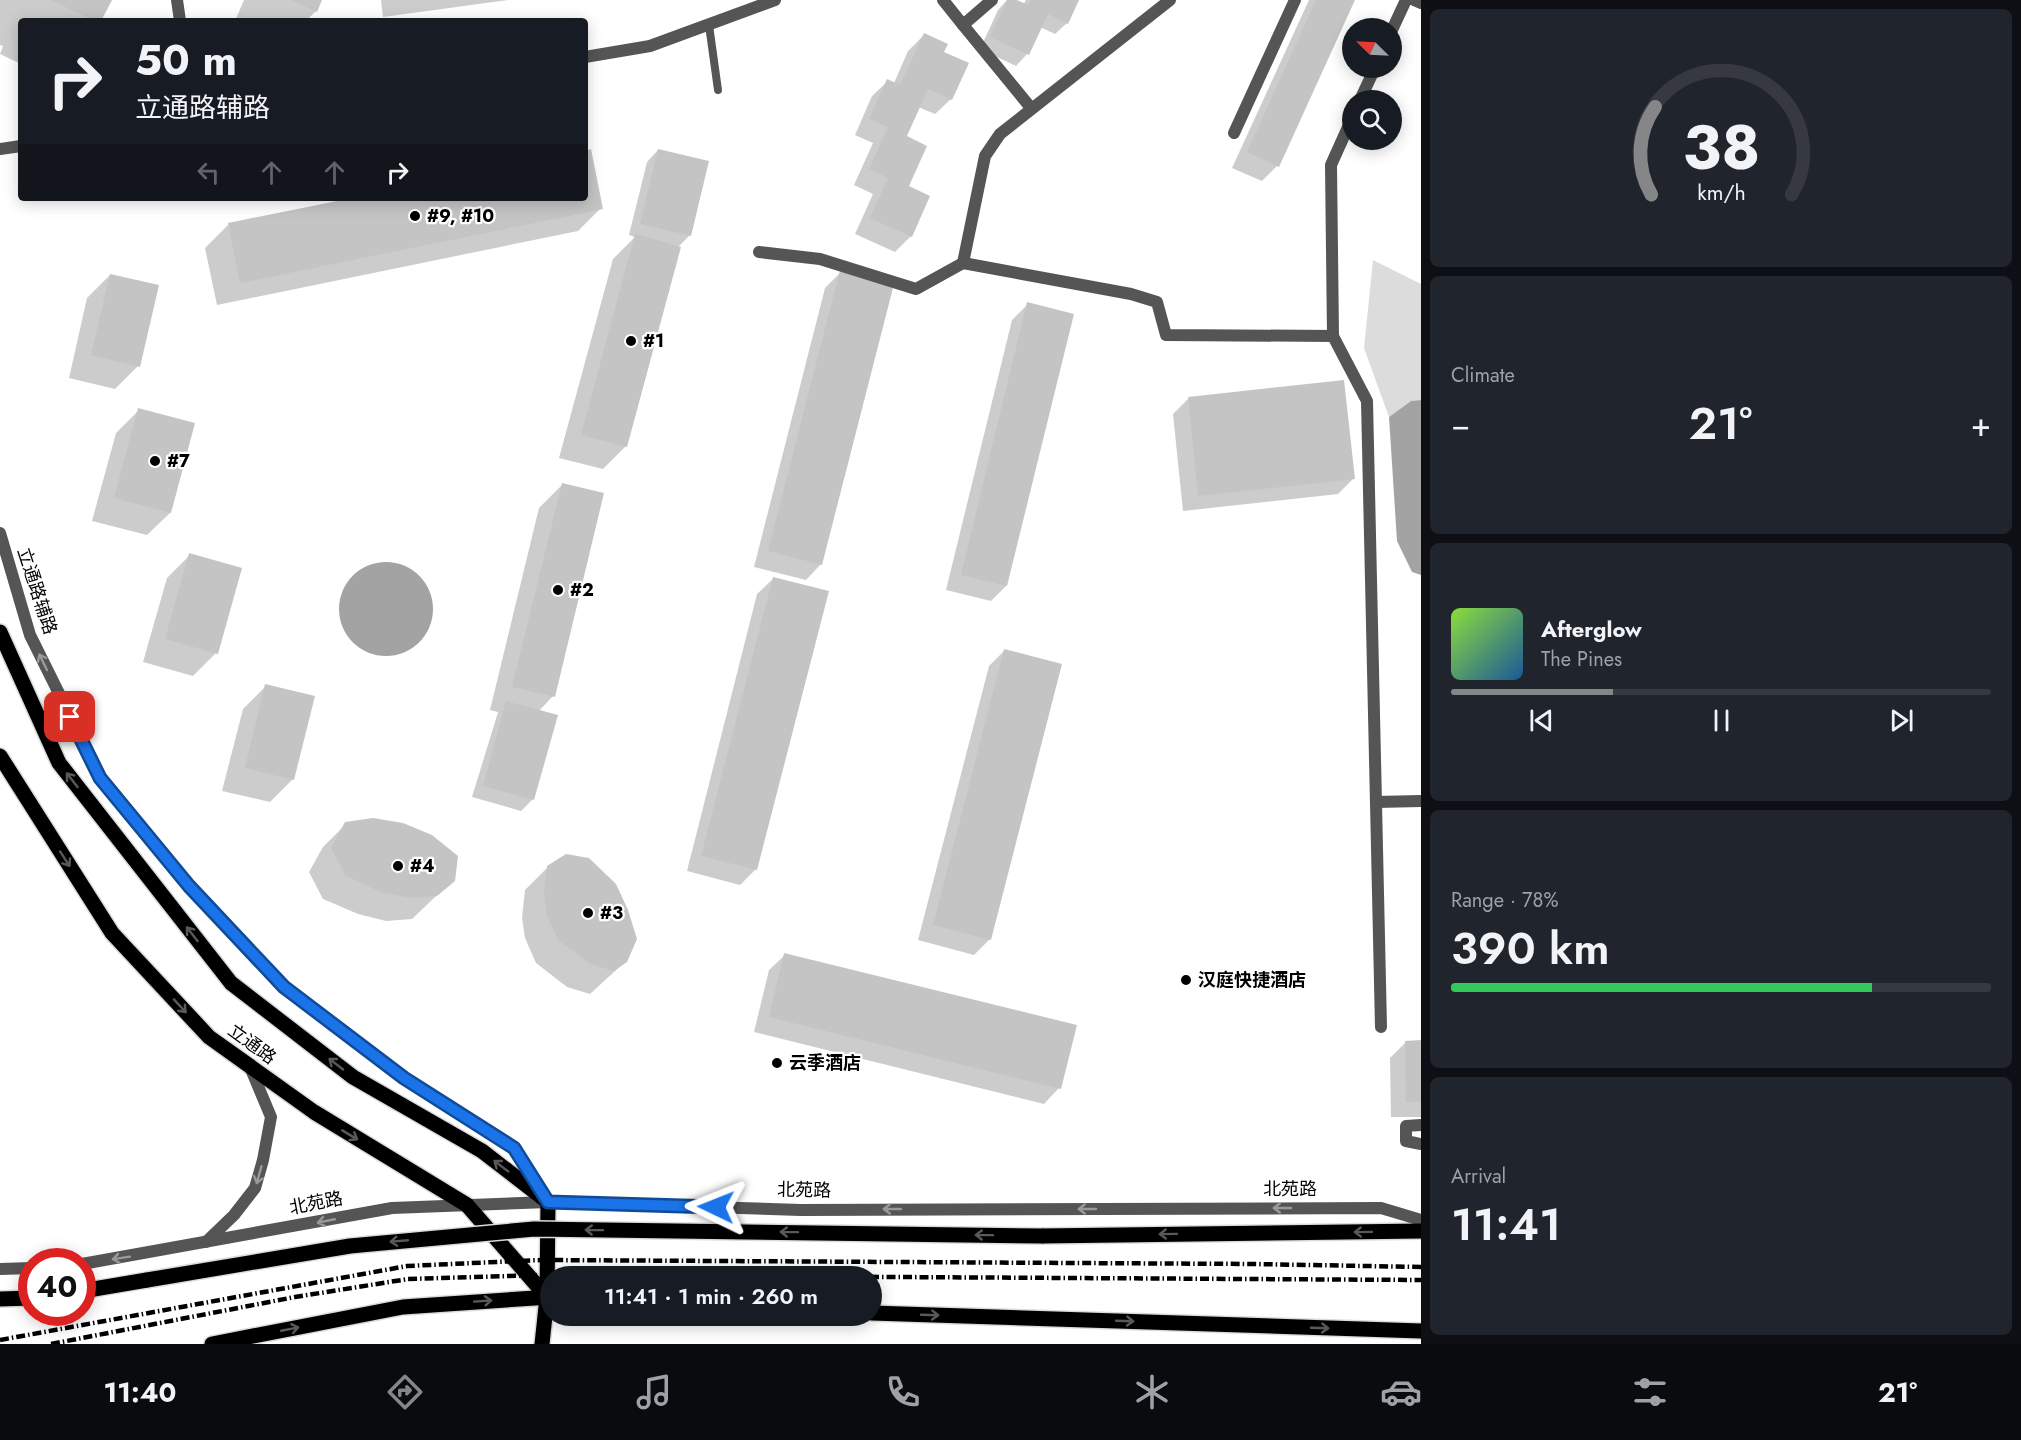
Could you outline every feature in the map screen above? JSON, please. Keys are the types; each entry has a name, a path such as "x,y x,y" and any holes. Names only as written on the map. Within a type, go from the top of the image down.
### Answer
{"main road":[{"name":"立通路","path":"0,632 58,763 231,983 353,1077 482,1151 548,1202"},
{"name":"立通路","path":"2,762 112,933 209,1037 314,1112 467,1205 540,1287"},
{"path":"548,1202 549,1266"},
{"path":"96,1289 350,1246 534,1229 1042,1236 1421,1231"},
{"path":"212,1344 403,1307 540,1298"},
{"path":"0,1299 18,1299"},
{"path":"882,1313 1421,1330"},
{"path":"542,1344 545,1326"}],"street":[{"path":"177,0 180,18"},
{"path":"588,56 650,46 775,0"},
{"path":"943,0 1031,108"},
{"path":"963,25 992,0"},
{"path":"963,263 985,156 1000,134 1170,0"},
{"path":"1234,133 1295,0"},
{"path":"1398,18 1406,0"},
{"path":"1414,0 1421,3"},
{"path":"1342,139 1330,165 1333,336 1368,401 1381,1027"},
{"path":"0,149 18,146"},
{"path":"759,252 819,259 916,289 963,263 1131,294 1157,302 1166,335 1333,336"},
{"name":"立通路辅路","path":"0,533 30,635 100,778 189,886 284,987 404,1078 514,1148 548,1202"},
{"path":"1376,802 1421,801"},
{"path":"205,1243 234,1215 255,1188 263,1160 271,1117 250,1067"},
{"path":"1421,1125 1406,1126 1406,1141 1421,1144"},
{"name":"北苑路","path":"96,1262 392,1208 548,1202 801,1210 1380,1208 1421,1220"},
{"path":"0,1269 18,1268"}],"lane":[{"path":"709,25 718,90"}],"shaded area":[{"path":"1373,260 1421,284 1421,400 1411,401 1389,417 1364,348"},
{"path":"1421,400 1421,575 1412,572 1397,541 1389,417 1411,401"},
{"path":"386,562 404,566 419,576 429,591 433,609 429,627 419,642 404,652 386,656 368,652 353,642 343,627 339,609 343,591 353,576 368,566"}],"building":[{"path":"51,0 112,0 103,18 89,18"},
{"path":"291,0 322,0 317,12"},
{"path":"1007,0 1017,0 1028,5 1031,0 1079,0 1068,24 1048,14 1029,55 990,37"},
{"path":"1316,0 1355,0 1347,18 1342,18 1342,29 1279,167 1247,152"},
{"path":"924,33 948,44 944,52 969,63 952,100 928,89 907,136 927,146 909,186 930,196 912,237 870,218 888,178 869,169 888,127 869,119 887,79 900,85"},
{"name":"#9, #10","path":"591,149 603,209 240,283 228,223 337,201 588,201 588,150"},
{"path":"658,149 709,161 691,236 640,224"},
{"name":"#1","path":"635,234 681,247 627,447 581,435"},
{"path":"840,270 894,284 822,565 768,551"},
{"path":"110,274 159,285 140,367 91,355"},
{"path":"1027,302 1074,314 1007,586 961,575"},
{"path":"1344,380 1355,479 1198,496 1188,397"},
{"name":"#7","path":"138,408 195,423 171,513 114,498"},
{"name":"#2","path":"562,483 604,493 555,697 512,687"},
{"path":"189,553 242,568 218,654 165,639"},
{"path":"773,577 829,591 757,870 701,856"},
{"path":"1004,649 1062,664 991,940 933,925"},
{"path":"265,684 315,696 294,780 245,768"},
{"path":"506,701 558,715 534,800 483,786"},
{"name":"#4","path":"373,818 403,823 432,835 458,856 455,881 437,896 410,898 381,892 346,876 331,848 345,822"},
{"name":"#3","path":"566,854 589,858 616,884 628,910 637,939 627,962 614,971 590,964 558,940 547,915 544,894 547,866"},
{"path":"784,953 1077,1025 1061,1089 769,1017"},
{"path":"1421,1040 1421,1102 1406,1102 1405,1041"}],"railway":[{"path":"0,1340 407,1266 541,1260 1421,1267"},
{"path":"51,1344 295,1297 408,1279 543,1275 1421,1280"}],"place":[{"name":"#9, #10","path":"415,216"},
{"name":"#1","path":"631,341"},
{"name":"#7","path":"155,461"},
{"name":"#2","path":"558,590"},
{"name":"#4","path":"398,866"},
{"name":"#3","path":"588,913"},
{"name":"汉庭快捷酒店","path":"1186,980"},
{"name":"云季酒店","path":"777,1063"}],"route":[{"path":"70,717 100,778 189,886 284,987 404,1078 514,1148 548,1202 716,1207"}]}
